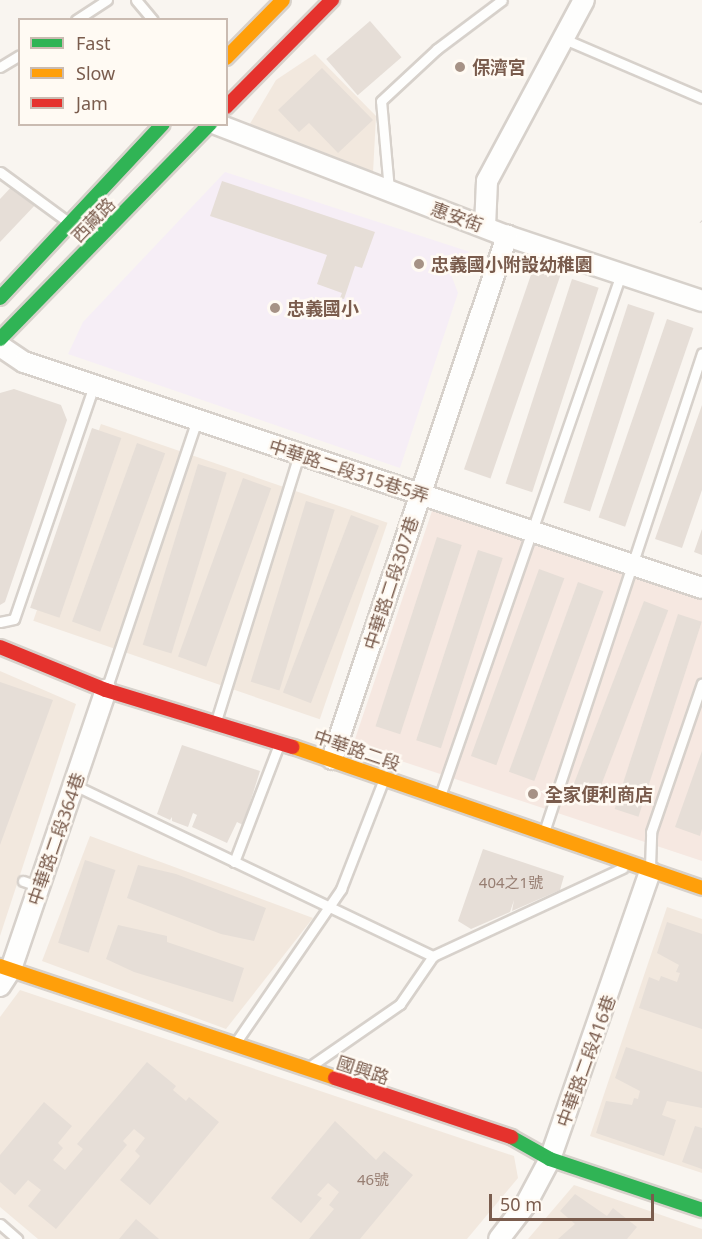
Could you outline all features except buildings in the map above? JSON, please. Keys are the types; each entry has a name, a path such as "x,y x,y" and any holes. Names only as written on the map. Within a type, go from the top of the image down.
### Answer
{"street":[{"path":"228,56 283,0"},
{"path":"228,105 332,0"},
{"path":"485,228 488,181 584,0"},
{"name":"西藏路","path":"0,298 161,126"},
{"name":"西藏路","path":"0,339 208,126"},
{"name":"惠安街","path":"221,126 485,228 702,301"},
{"name":"中華路二段307巷","path":"332,759 507,236"},
{"name":"中華路二段315巷5弄","path":"0,346 24,362 702,588"},
{"name":"中華路二段","path":"0,647 106,690 216,721 332,759 628,866 702,888"},
{"name":"中華路二段364巷","path":"0,986 31,884 74,785 106,690"},
{"name":"中華路二段416巷","path":"499,1239 526,1204 550,1159 650,872"},
{"name":"國興路","path":"5,968 525,1142 550,1159 702,1210"}],"lane":[{"path":"79,18 106,0"},
{"path":"136,0 151,18"},
{"path":"389,192 381,101 436,49 502,0"},
{"path":"564,39 702,98"},
{"path":"0,67 18,56"},
{"path":"0,172 70,224"},
{"path":"440,797 621,274"},
{"path":"543,834 634,566 702,353"},
{"path":"0,622 14,619 94,386"},
{"path":"106,690 197,420"},
{"path":"216,721 298,454"},
{"path":"650,872 651,832 702,683"},
{"path":"234,862 280,742"},
{"path":"233,1046 341,889 384,778"},
{"path":"74,785 433,956"},
{"path":"305,1070 400,1004 433,956 628,866"},
{"path":"0,1224 17,1239"}],"shaded area":[{"path":"315,54 376,116 373,173 248,127 276,80"},
{"name":"忠義國小","path":"225,172 470,252 446,261 458,293 400,468 68,354 83,322"},
{"path":"101,424 387,523 320,719 33,621"},
{"path":"433,508 702,597 702,861 353,745"},
{"path":"0,671 76,704 0,936"},
{"path":"90,836 313,918 226,1029 42,961"},
{"path":"667,907 702,919 702,1173 590,1136"},
{"path":"20,990 514,1156 518,1178 467,1239 38,1239 0,1207 0,1017"},
{"path":"574,1185 702,1229 702,1239 528,1239"}],"traffic: fast":[{"path":"0,298 161,126"},
{"path":"0,339 208,126"},
{"path":"511,1137 550,1159 702,1210"}],"traffic: slow":[{"path":"228,56 283,0"},
{"path":"293,747 702,888"},
{"path":"0,966 335,1078"}],"traffic: jam":[{"path":"228,105 332,0"},
{"path":"0,647 106,690 293,747"},
{"path":"335,1078 511,1137"}],"place":[{"name":"保濟宮","path":"460,67"},
{"name":"忠義國小附設幼稚園","path":"419,264"},
{"name":"忠義國小","path":"275,308"},
{"name":"全家便利商店","path":"533,794"}]}
